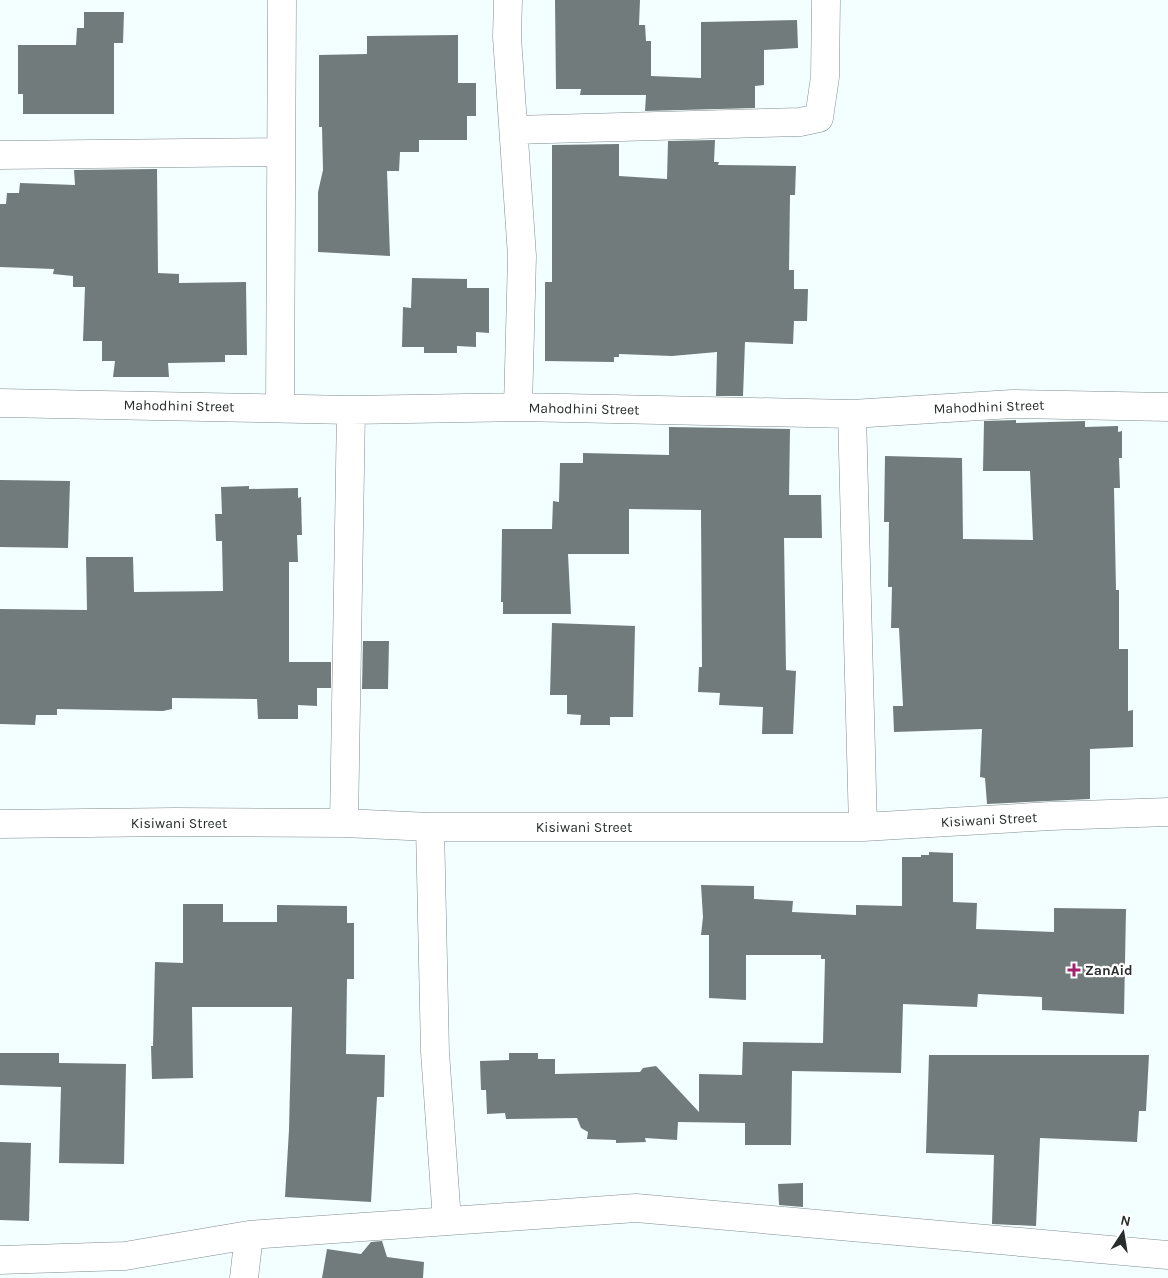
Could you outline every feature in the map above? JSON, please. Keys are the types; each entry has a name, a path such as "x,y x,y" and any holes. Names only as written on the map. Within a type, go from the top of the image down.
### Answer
{"street":[{"path":"280,408 282,0"},
{"path":"508,0 507,37 522,256 518,407"},
{"path":"514,130 800,122 819,118 825,77 826,0"},
{"path":"0,155 281,152"},
{"name":"Mahodhini Street","path":"0,402 351,410 518,407 852,414 1012,404 1168,406"},
{"path":"344,824 351,410"},
{"path":"852,414 863,827"},
{"name":"Kisiwani Street","path":"0,824 165,822 430,827 863,827 1051,816 1168,812"},
{"path":"430,827 436,1052 447,1221"},
{"path":"0,1260 125,1256 248,1234 636,1208 1168,1255"},
{"path":"244,1278 248,1234"}],"building":[{"path":"555,0 640,0 639,25 645,25 646,41 651,41 651,76 701,78 701,22 797,20 798,48 764,50 764,85 755,86 755,108 645,111 646,95 580,95 581,89 556,89"},
{"path":"84,12 124,12 123,43 114,43 114,114 23,114 23,94 18,94 18,45 76,45 77,28 84,28"},
{"path":"458,35 458,83 476,83 476,116 467,116 467,140 419,140 419,152 400,152 399,171 387,171 390,256 318,252 318,192 323,170 322,127 319,127 319,55 367,54 367,36"},
{"path":"715,140 714,162 719,162 718,165 796,166 795,195 790,195 789,270 794,270 794,289 808,289 807,321 794,321 793,344 745,342 743,396 716,396 717,352 672,356 619,354 619,357 614,357 614,362 545,361 545,282 552,282 552,145 619,144 619,176 667,179 668,141"},
{"path":"157,169 158,273 179,274 179,283 246,282 247,355 225,355 225,362 168,363 169,377 113,377 115,361 102,361 102,341 83,341 85,287 73,287 73,276 53,274 54,269 0,267 0,204 6,204 7,193 19,193 20,183 75,185 74,170"},
{"path":"412,278 467,279 467,288 489,288 489,333 476,332 476,347 457,346 457,353 424,353 424,347 402,347 403,307 411,308"},
{"path":"1016,420 1016,423 1085,421 1085,427 1118,426 1118,432 1122,431 1122,458 1119,458 1120,488 1114,488 1116,590 1119,590 1119,649 1128,649 1128,711 1133,710 1133,747 1090,749 1090,799 987,804 985,778 980,777 982,729 894,732 893,706 903,706 899,628 891,628 892,587 888,587 889,522 884,522 885,456 962,458 963,539 1033,540 1030,471 983,471 984,421"},
{"path":"669,427 790,429 789,495 821,495 822,538 784,538 786,670 796,671 793,734 762,734 763,707 719,705 720,693 698,692 699,667 702,667 701,510 629,509 629,554 568,554 571,614 503,614 503,602 501,602 502,529 552,529 553,501 559,502 560,463 583,463 583,453 669,455"},
{"path":"0,480 70,481 68,548 0,547"},
{"path":"249,486 249,489 298,488 298,498 301,497 302,535 297,535 298,562 289,562 289,662 331,662 331,688 317,688 317,706 298,705 298,719 258,719 257,699 172,698 172,709 163,711 57,709 57,715 36,715 35,725 0,724 0,609 87,610 86,557 133,557 134,592 223,591 222,541 216,541 215,514 222,514 221,487"},
{"path":"552,623 635,626 633,717 610,717 610,725 580,725 581,715 567,714 567,695 550,695"},
{"path":"363,641 389,641 388,689 362,689"},
{"path":"929,852 953,853 953,902 977,903 976,929 1054,932 1054,908 1126,909 1124,1014 1042,1010 1042,997 978,994 977,1007 903,1004 901,1073 792,1071 791,1145 745,1145 745,1123 678,1122 677,1140 645,1138 646,1142 616,1143 616,1140 587,1139 588,1132 581,1128 577,1118 506,1119 505,1113 487,1114 486,1090 481,1090 480,1061 509,1060 509,1053 538,1053 538,1059 555,1059 555,1074 640,1072 643,1068 656,1066 699,1112 699,1074 742,1075 743,1042 823,1043 825,959 821,959 821,955 746,955 746,1000 709,998 709,935 701,935 703,917 701,885 754,886 754,899 793,901 792,912 856,915 856,905 902,906 902,857 921,857 921,855 929,855"},
{"path":"183,904 223,904 223,922 277,922 277,905 347,906 347,923 354,923 354,979 347,979 346,1054 385,1055 384,1097 377,1097 371,1202 285,1197 289,1130 292,1007 192,1007 193,1078 152,1079 151,1046 153,1046 155,962 183,963"},
{"path":"0,1053 59,1053 59,1063 126,1064 124,1164 59,1163 61,1087 0,1085"},
{"path":"929,1055 1149,1055 1146,1111 1139,1111 1137,1142 1040,1138 1036,1226 992,1224 994,1155 926,1153"},
{"path":"0,1142 31,1143 29,1221 0,1220"},
{"path":"803,1183 803,1207 779,1205 778,1184"},
{"path":"382,1241 387,1257 424,1262 423,1278 322,1278 327,1249 361,1254 371,1242"}],"place":[{"name":"ZanAid","path":"1074,970"}]}
